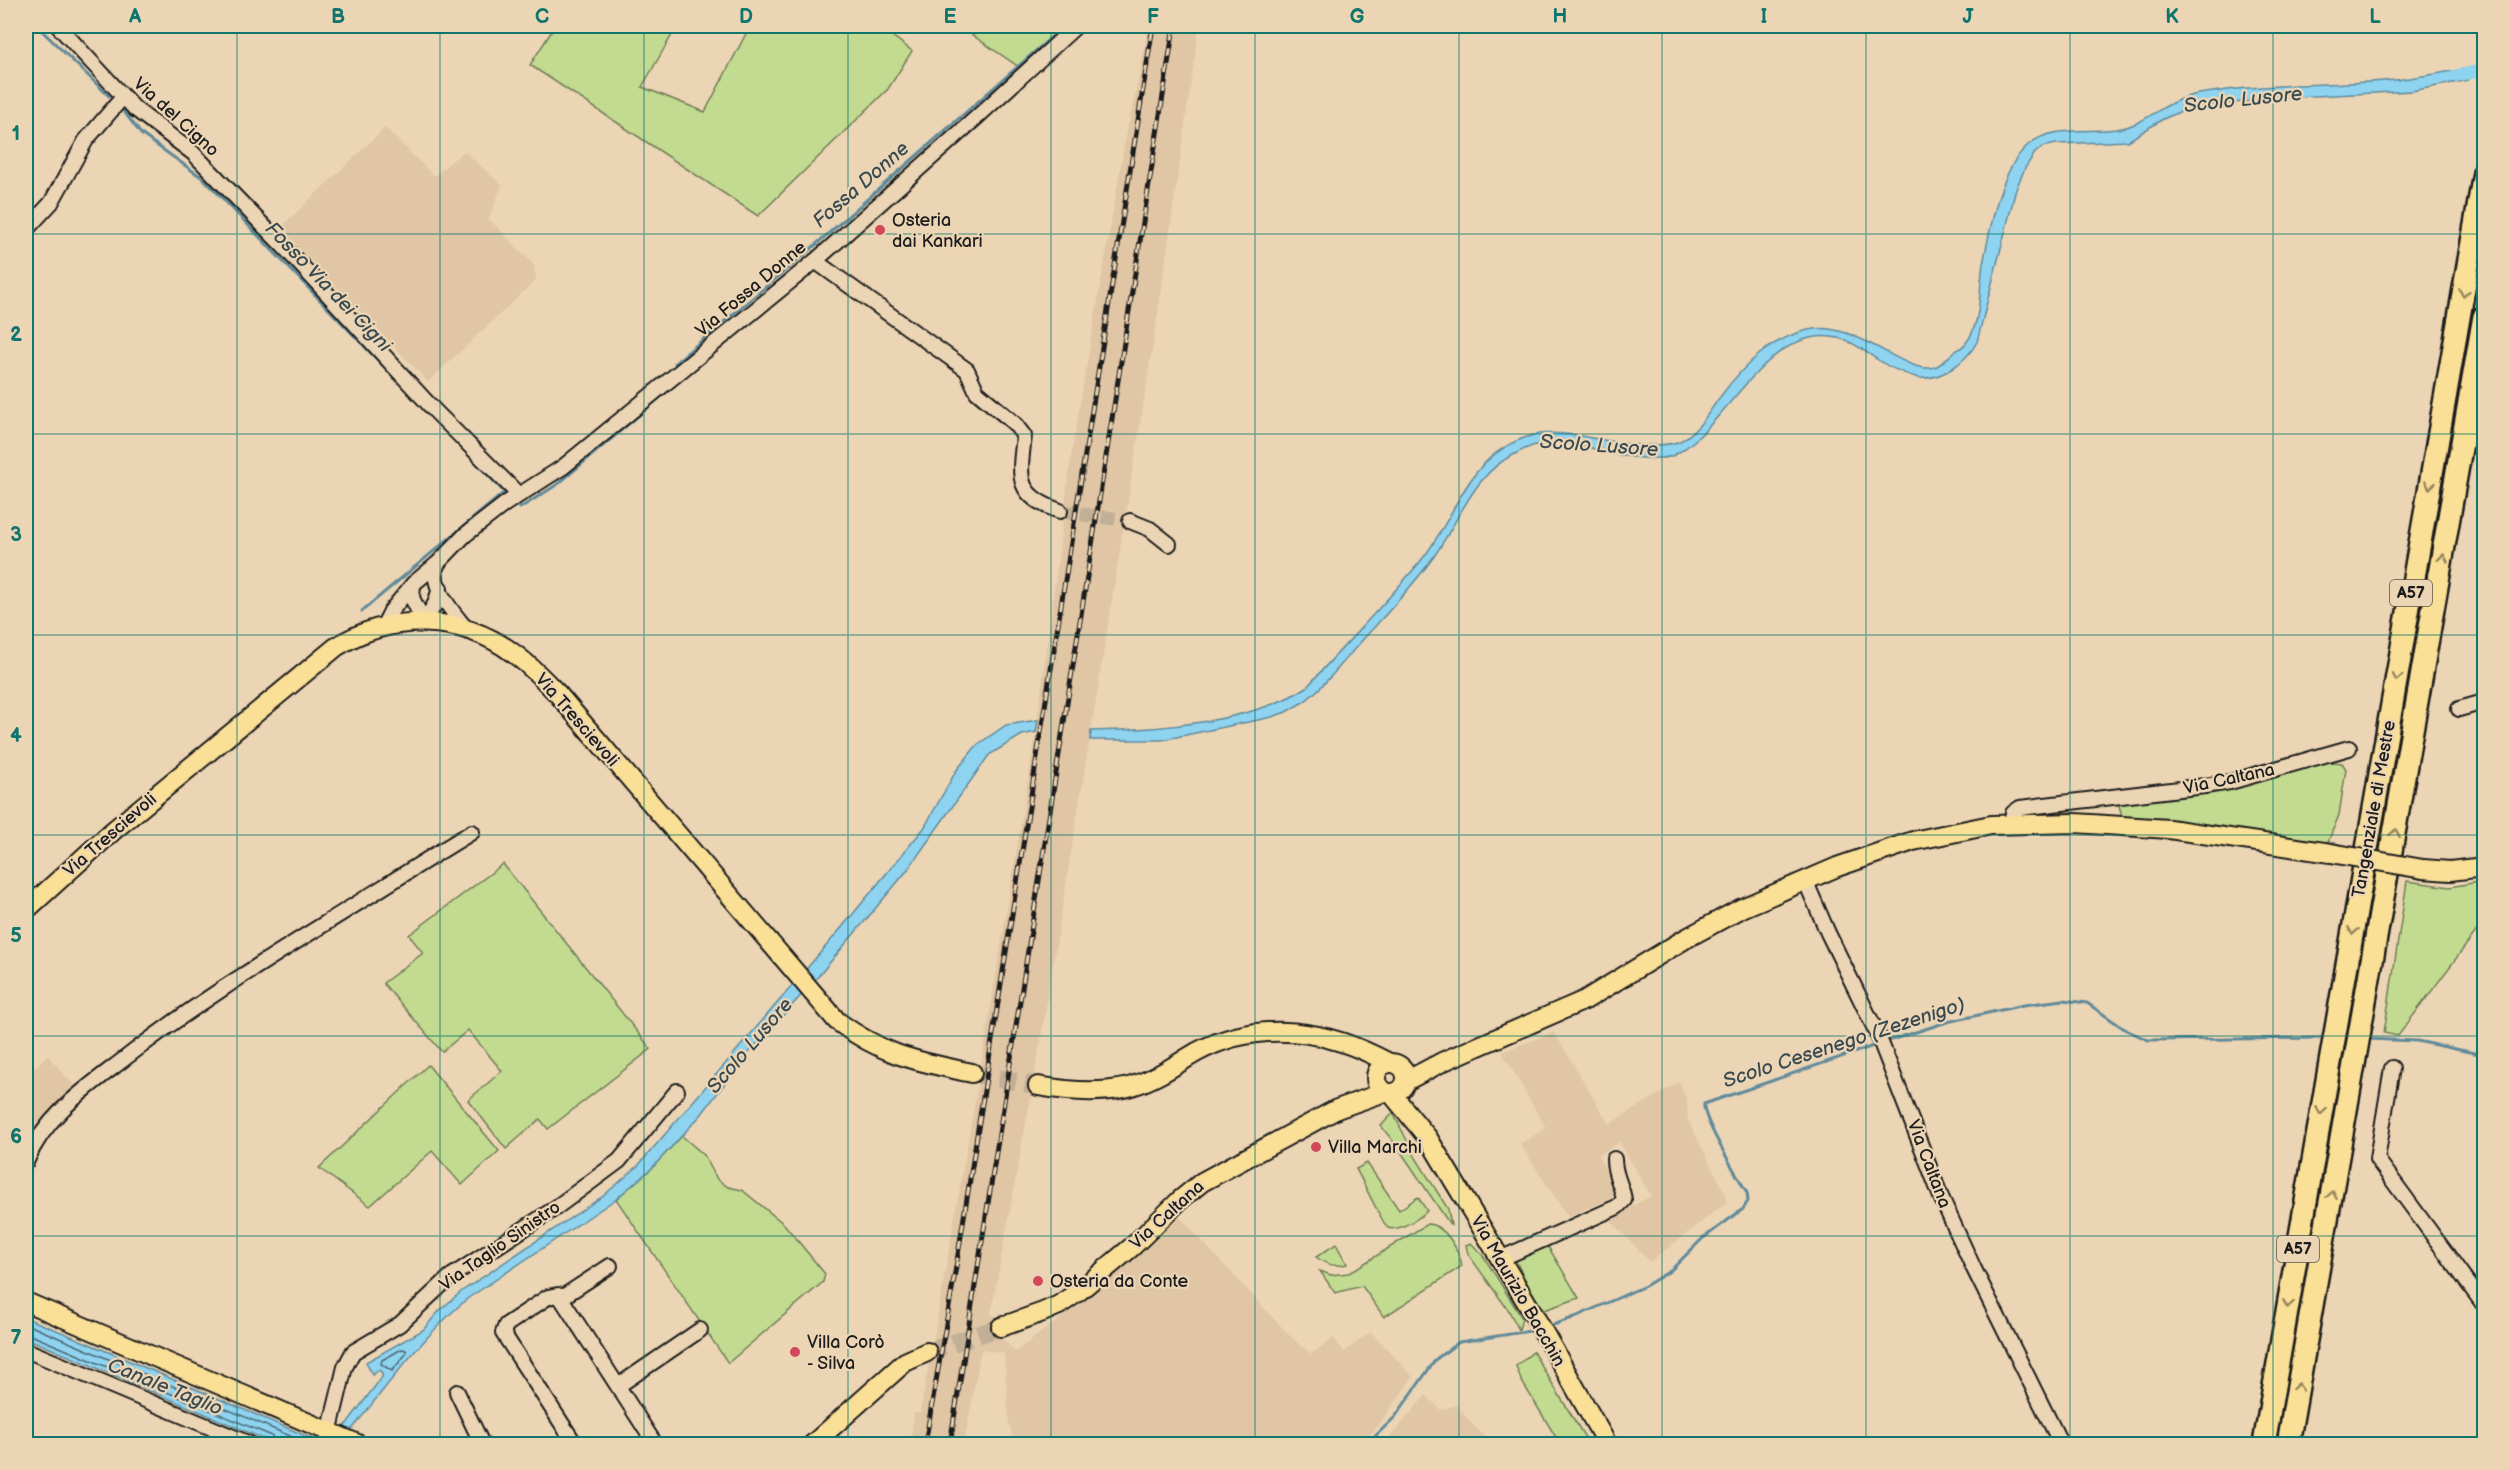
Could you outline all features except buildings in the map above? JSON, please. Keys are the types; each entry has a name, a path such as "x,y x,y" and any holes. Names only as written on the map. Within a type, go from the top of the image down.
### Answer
{"highway":[{"name":"Tangenziale di Mestre","path":"2264,1444 2484,173"},
{"name":"Tangenziale di Mestre","path":"2288,1444 2484,316"}],"main road":[{"name":"Via Trescievoli","path":"26,910 114,830 320,660 362,632 424,622 467,630 512,652 557,693 837,1021 854,1034 888,1053 972,1073"},
{"name":"Via Caltana","path":"1001,1327 1059,1305 1125,1252 1202,1182 1391,1079 1444,1061 1585,1000 1685,939 1742,908 1805,880 1913,841 1962,830 2011,823 2075,824 2169,829 2450,872 2484,867"},
{"name":"Via Maurizio Bacchin","path":"1038,1086 1082,1091 1125,1088 1149,1080 1215,1044 1268,1031 1302,1033 1345,1045 1391,1079 1422,1118 1428,1138 1607,1444"},
{"path":"26,1302 358,1444"},
{"path":"813,1444 905,1362 927,1352"}],"street":[{"name":"Via del Cigno","path":"58,26 123,97 193,153 435,411 519,495"},
{"name":"Via Fossa Donne","path":"383,627 413,584 437,564 465,535 519,495 563,467 815,261 1076,26"},
{"path":"26,230 58,193 86,141 123,97"},
{"path":"815,261 967,370 977,392 1014,423 1024,436 1021,464 1023,488 1039,504 1060,511"},
{"path":"1130,521 1150,529 1169,544"},
{"path":"437,564 435,574 440,588 446,601 467,630"},
{"path":"413,584 412,598 424,622"},
{"path":"424,622 435,604 440,588"},
{"path":"2459,709 2484,702"},
{"name":"Via Caltana","path":"2011,823 2013,813 2020,807 2230,782 2349,748"},
{"path":"26,1162 35,1142 59,1112 74,1097 144,1044 227,985 472,832"},
{"name":"Via Caltana","path":"1805,880 1878,1035 1941,1197 2061,1444"},
{"path":"2392,1068 2377,1159 2484,1305"},
{"name":"Via Taglio Sinistro","path":"329,1433 345,1367 353,1352 400,1324 450,1277 554,1209 619,1161 677,1091"},
{"path":"1500,1259 1617,1207 1624,1200 1623,1191 1614,1174 1614,1159"},
{"path":"561,1298 610,1266"},
{"path":"575,1444 503,1333 506,1325 548,1296 558,1295 561,1298 655,1444"},
{"path":"618,1386 700,1330"},
{"path":"26,1350 250,1444"},
{"path":"457,1392 482,1444"}],"shaded area":[{"path":"1148,26 1199,26 1160,300 1091,731 1036,1068 991,1314 1002,1319 1000,1336 1015,1352 1099,1289 1177,1214 1291,1337 1311,1354 1334,1338 1344,1352 1371,1332 1413,1377 1375,1430 1358,1444 1015,1444 1009,1423 1004,1353 981,1350 964,1444 910,1444 914,1413 920,1413 982,1060 1036,732 1071,456 1127,130"},
{"path":"385,128 434,176 464,151 502,185 489,219 534,265 536,280 428,382 280,228"},
{"path":"1554,1032 1609,1124 1679,1082 1687,1100 1688,1120 1726,1195 1726,1203 1650,1262 1609,1219 1651,1196 1619,1142 1598,1156 1616,1190 1612,1198 1568,1217 1520,1144 1546,1128 1502,1052"},
{"path":"47,1055 78,1090 26,1154 26,1078"},
{"path":"1426,1395 1441,1410 1456,1405 1490,1444 1384,1444"}],"green space":[{"path":"555,26 677,26 642,87 705,112 750,26 890,26 887,32 912,51 888,89 758,216 530,65"},
{"path":"963,26 1069,26 1022,69 962,28"},
{"path":"2315,763 2342,763 2346,769 2339,815 2327,844 2122,816 2118,802"},
{"path":"503,864 651,1049 548,1129 540,1119 506,1149 468,1100 502,1071 468,1030 442,1052 383,983 423,953 409,935"},
{"path":"2407,881 2450,887 2484,881 2484,921 2398,1036 2384,1033"},
{"path":"428,1065 499,1151 462,1185 432,1151 370,1206 319,1168"},
{"path":"1393,1113 1416,1158 1448,1209 1451,1226 1381,1126"},
{"path":"682,1136 704,1155 717,1179 728,1187 742,1190 784,1224 825,1274 823,1282 728,1363 616,1199 651,1169"},
{"path":"1367,1163 1399,1210 1418,1197 1427,1211 1403,1226 1388,1228 1356,1169"},
{"path":"1427,1224 1440,1228 1450,1239 1462,1266 1384,1317 1362,1286 1335,1293 1320,1271 1331,1275 1349,1273"},
{"path":"1471,1243 1484,1257 1522,1318 1519,1330 1509,1311 1468,1254 1466,1245"},
{"path":"1336,1244 1347,1264 1331,1265 1316,1257"},
{"path":"1543,1246 1549,1248 1579,1298 1541,1311 1516,1261 1517,1258"},
{"path":"1533,1352 1589,1444 1560,1444 1521,1380 1516,1366"}],"water":[{"path":"2470,68 2468,80 2412,91 2296,97 2191,107 2163,119 2128,141 2056,144 2043,147 2035,153 2025,168 2016,189 1977,342 1960,363 1945,373 1919,378 1888,366 1844,340 1813,337 1790,346 1769,361 1693,442 1671,456 1638,458 1558,443 1541,444 1526,449 1500,463 1477,486 1432,559 1415,582 1326,682 1305,701 1272,717 1162,740 1090,740 1091,731 1173,726 1232,716 1285,699 1307,687 1419,563 1476,473 1490,458 1508,445 1530,436 1558,433 1636,445 1676,443 1697,427 1729,386 1758,355 1781,340 1808,330 1826,329 1844,332 1910,364 1923,368 1938,366 1962,347 1974,327 1989,234 2003,184 2018,156 2037,139 2059,132 2128,127 2176,101 2223,90 2395,80"},
{"path":"1038,720 1036,732 1022,735 989,755 906,872 816,979 744,1058 701,1115 651,1169 616,1199 467,1299 420,1346 349,1433 342,1430 382,1377 379,1370 372,1375 366,1362 423,1330 440,1310 462,1291 603,1196 637,1167 924,828 956,771 977,745 1006,725"},
{"name":"Canale Taglio","path":"26,1318 325,1444 276,1444 26,1338"}],"waterway":[{"name":"Fosso Via dei Cigni","path":"37,26 109,96"},
{"name":"Fossa Donne","path":"675,363 812,248 1064,26"},
{"name":"Scolo Lusore","path":"2455,76 2484,70"},
{"name":"Fosso Via dei Cigni","path":"122,109 141,134 204,179 412,396"},
{"name":"Fosso Via dei Cigni","path":"515,503 520,508 558,484 685,376"},
{"name":"Fosso Via dei Cigni","path":"454,440 506,494"},
{"path":"362,611 506,491"},
{"name":"Scolo Cesenego (Zezenigo)","path":"1885,1042 1947,1022 2024,1005 2063,1000 2087,1003 2126,1030 2148,1040 2327,1038"},
{"name":"Scolo Cesenego (Zezenigo)","path":"2367,1039 2417,1041 2484,1055"},
{"name":"Scolo Cesenego (Zezenigo)","path":"1548,1327 1645,1286 1670,1271 1702,1239 1743,1209 1748,1201 1747,1193 1714,1134 1704,1104 1879,1044"},
{"name":"Scolo Cesenego (Zezenigo)","path":"1367,1444 1395,1417 1436,1359 1459,1342 1536,1330"}],"tunnel":[{"path":"1060,511 1130,521"},
{"path":"972,1073 1038,1086"},
{"path":"927,1352 1001,1327"}],"railway":[{"path":"925,1444 957,1261 1153,26"},
{"path":"950,1444 1174,26"}],"place":[{"name":"Osteria dai Kankari","path":"880,230"},
{"name":"Villa Marchi","path":"1316,1147"},
{"name":"Osteria da Conte","path":"1038,1281"},
{"name":"Villa Corò - Silva","path":"795,1352"}]}
